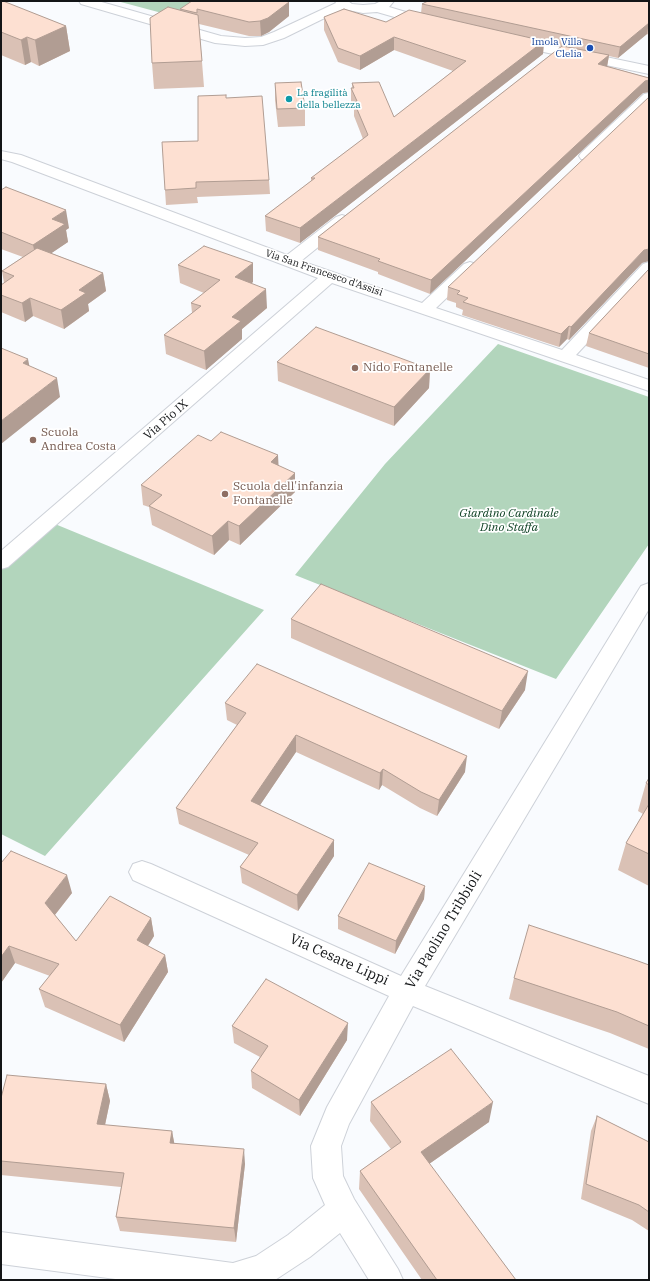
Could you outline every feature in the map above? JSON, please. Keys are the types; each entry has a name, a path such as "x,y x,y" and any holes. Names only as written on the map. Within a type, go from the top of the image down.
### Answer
{"street":[{"path":"85,1 220,40 245,42 264,41 279,35 342,2 355,8 383,4 416,20 438,25"},
{"path":"504,40 556,52 649,70"},
{"path":"540,64 556,52"},
{"path":"577,165 649,97"},
{"path":"1,168 9,156"},
{"name":"Via San Francesco d'Assisi","path":"9,156 330,277 426,308 649,386"},
{"path":"289,262 355,210"},
{"path":"426,308 479,258"},
{"path":"565,357 649,267"},
{"name":"Via Pio IX","path":"1,562 330,277"},
{"name":"Via Paolino Tribbioli","path":"387,1280 343,1210 328,1178 326,1146 337,1117 407,991 649,591"},
{"name":"Via Cesare Lippi","path":"142,872 407,991 649,1090"},
{"path":"1,1248 233,1279 264,1269 299,1246 343,1210"}],"green space":[{"path":"117,1 195,1 173,16"},
{"name":"Giardino Cardinale Dino Staffa","path":"498,344 649,397 649,544 556,679 295,575 385,464"},
{"path":"55,524 264,610 45,856 1,834 1,567"}],"building":[{"path":"1,1 66,26 35,40 27,37 21,40 1,32"},
{"path":"192,1 289,2 268,18 260,21 249,22 197,9 197,13 180,9"},
{"path":"428,1 649,1 649,23 620,47 422,4"},
{"path":"168,7 198,15 202,61 152,63 150,18"},
{"path":"344,9 386,22 409,10 544,41 300,228 265,216 315,178 311,178 368,135 354,102 357,101 351,88 354,88 352,83 379,82 394,117 466,61 394,37 360,56 338,48 324,17"},
{"path":"562,46 609,55 598,64 649,78 649,80 645,81 431,280 378,261 380,259 318,237"},
{"path":"301,82 305,108 277,109 275,83"},
{"path":"226,95 226,98 262,96 269,180 196,182 196,188 165,190 162,142 198,141 198,96"},
{"path":"649,97 649,249 644,250 571,327 569,326 561,334 463,302 468,298 457,294 460,291 448,287"},
{"path":"6,187 66,210 52,219 65,224 33,245 1,232 1,190"},
{"path":"204,246 253,263 235,277 266,289 232,317 241,321 204,351 164,335 201,306 191,303 220,280 178,265"},
{"path":"37,248 103,273 79,290 86,293 61,310 30,298 22,303 1,295 1,285 14,276 2,271"},
{"path":"649,269 649,354 589,333"},
{"path":"316,327 430,369 394,407 277,362"},
{"path":"1,348 28,359 23,363 57,378 1,421"},
{"path":"221,432 278,455 271,462 295,473 239,526 228,521 212,536 149,506 162,495 141,485 198,435 211,441"},
{"path":"321,584 528,671 502,711 291,619"},
{"path":"257,664 467,756 439,800 421,792 383,769 380,773 296,735 251,801 334,840 297,895 240,867 258,843 176,808 246,713 225,703"},
{"path":"649,778 649,785 646,783"},
{"path":"649,804 649,854 626,843"},
{"path":"11,851 67,875 45,903 76,941 110,896 151,918 137,940 165,955 120,1025 39,989 59,964 9,946 1,957 1,863"},
{"path":"369,863 425,886 396,941 338,916"},
{"path":"529,925 649,965 649,1026 617,1012 514,978"},
{"path":"266,979 348,1023 299,1100 251,1071 268,1046 232,1026"},
{"path":"451,1049 493,1102 421,1152 516,1280 437,1280 360,1171 401,1142 371,1102"},
{"path":"7,1075 106,1084 97,1124 172,1131 170,1143 244,1149 234,1228 116,1217 124,1173 1,1161 1,1098"},
{"path":"597,1116 649,1142 649,1212 639,1205 586,1184"}],"place":[{"name":"Imola Villa Clelia","path":"590,48"},
{"name":"La fragilità della bellezza","path":"289,99"},
{"name":"Nido Fontanelle","path":"355,368"},
{"name":"Scuola Andrea Costa","path":"33,440"},
{"name":"Scuola dell'infanzia Fontanelle","path":"225,494"}]}
